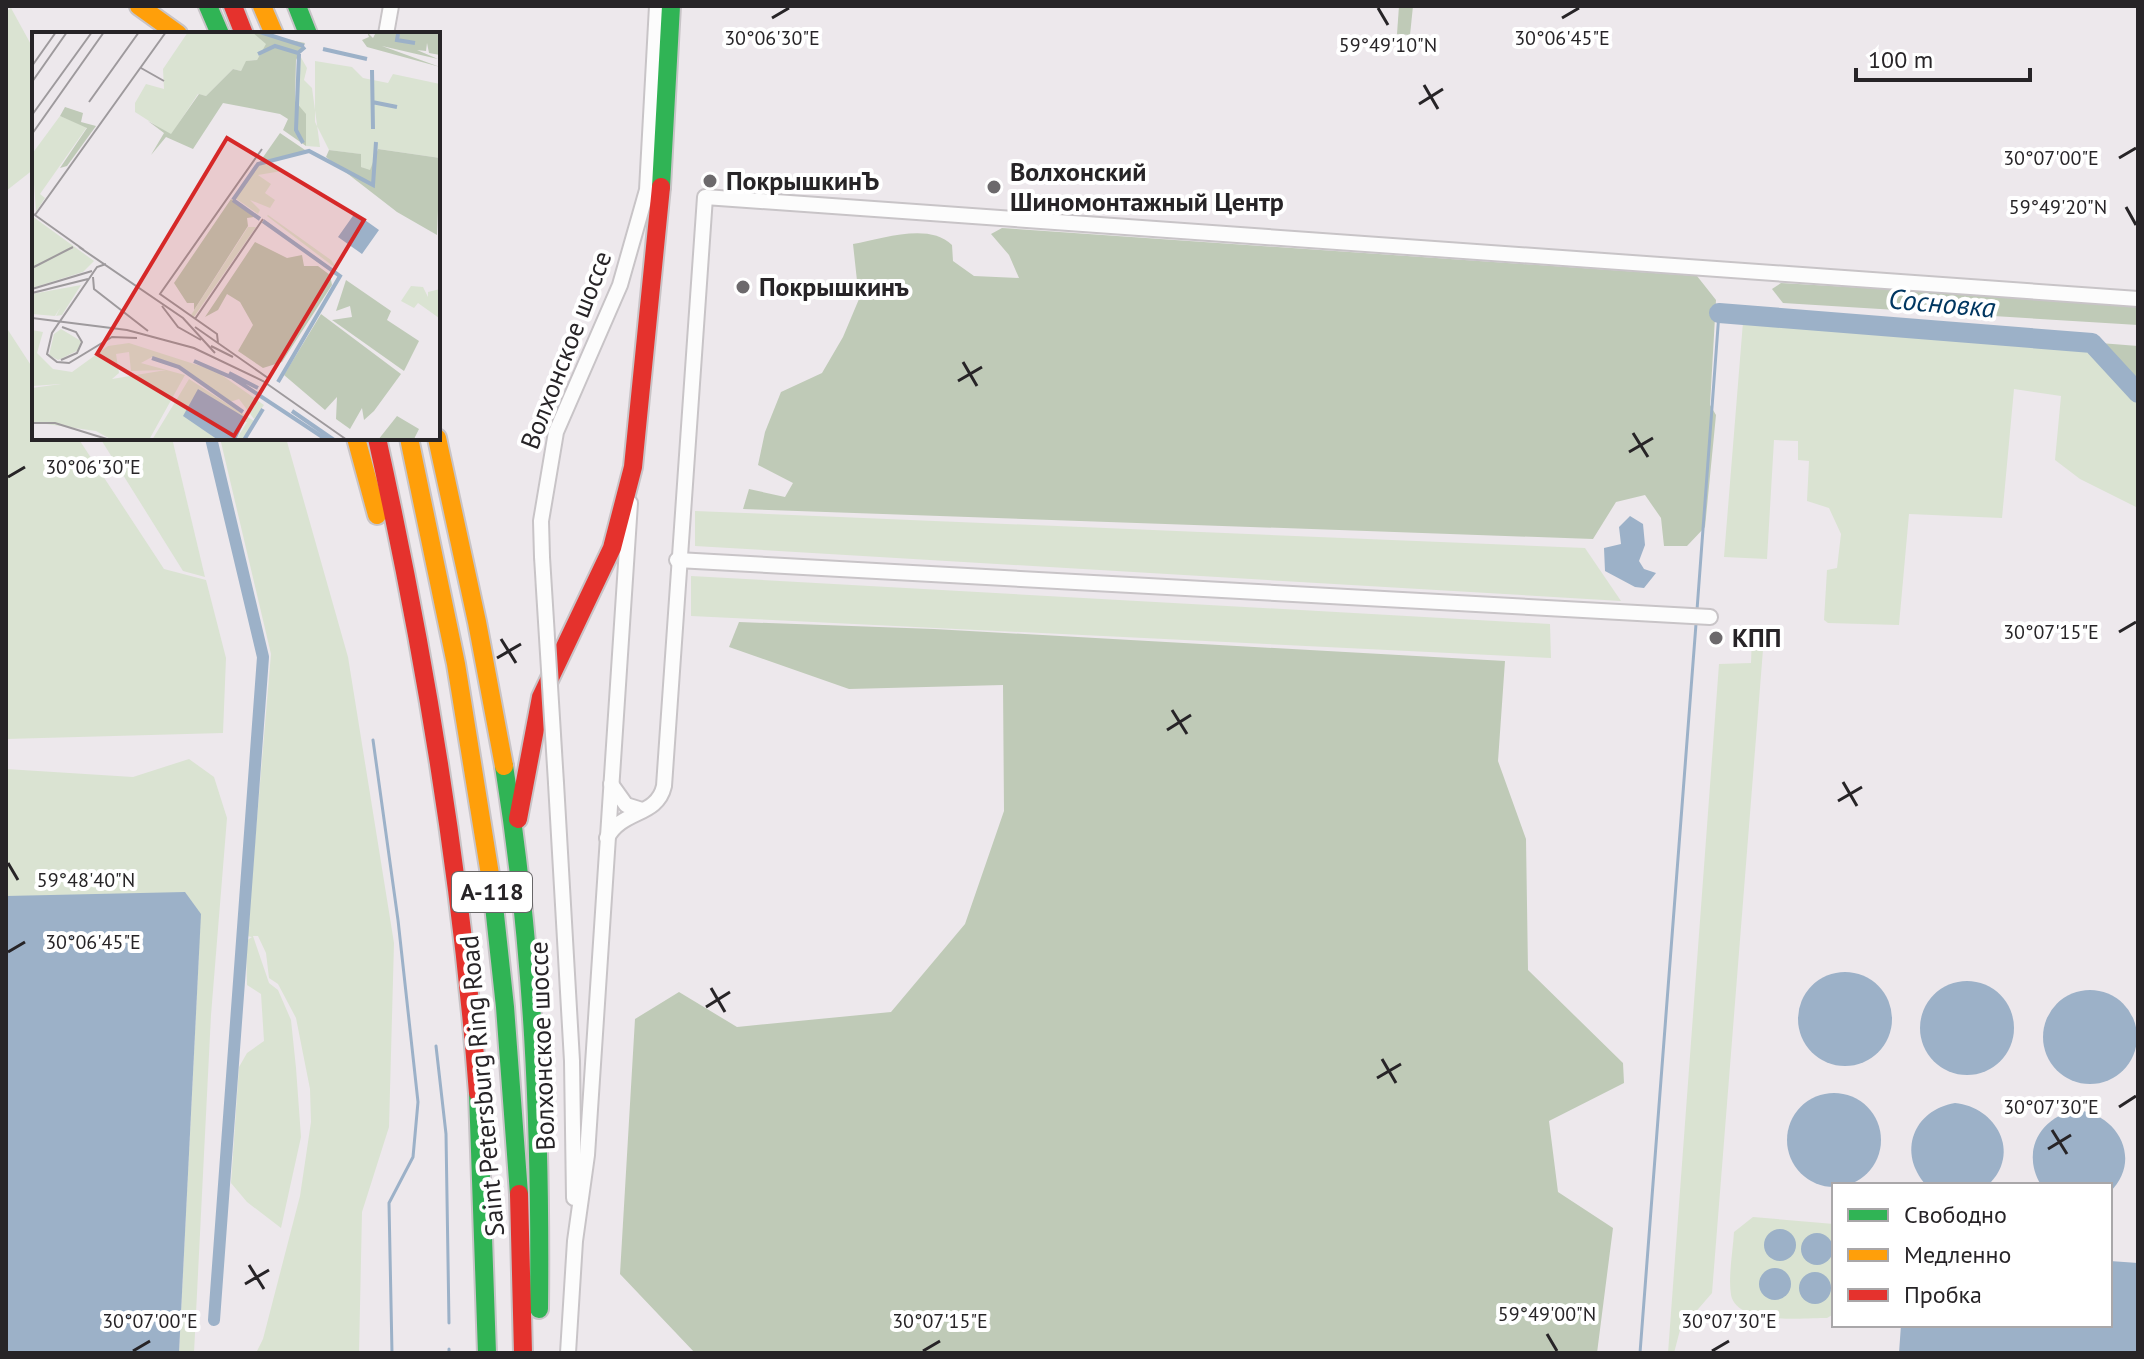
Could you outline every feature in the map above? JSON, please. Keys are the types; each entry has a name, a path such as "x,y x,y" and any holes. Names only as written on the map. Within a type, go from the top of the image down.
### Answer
{"main road":[{"path":"139,6 175,32"},
{"path":"208,6 219,32"},
{"path":"233,6 243,32"},
{"path":"262,6 273,32"},
{"path":"297,6 307,32"},
{"name":"Волхонское шоссе","path":"633,467 663,163 671,6"},
{"path":"357,440 389,562 408,667 455,874"},
{"name":"Saint Petersburg Ring Road","path":"377,440 416,609 455,874 481,1113 487,1213 487,1353"},
{"name":"Saint Petersburg Ring Road","path":"409,440 460,670 485,830 520,1176 523,1353"},
{"path":"437,440 476,615 527,933 535,1038 540,1221 538,1353"},
{"path":"515,854 523,779 541,697 612,548 633,467"}],"street":[{"path":"386,32 391,6"},
{"name":"Волхонское шоссе","path":"575,1241 572,1061 541,521 556,432 620,285 647,190 657,6"},
{"path":"607,838 614,824 661,797 664,786 677,560 705,197 2138,299"},
{"name":"Волхонское шоссе","path":"568,1353 575,1241 587,1155 633,467"},
{"path":"677,560 1710,617"},
{"path":"611,783 626,805 642,810"}],"green space":[{"path":"1399,6 1413,6 1410,35 1397,34"},
{"path":"11,8 32,46 32,171 6,191 6,12"},
{"path":"1002,228 1697,276 1716,300 1710,405 1716,415 1705,527 1687,546 1664,546 1661,518 1645,495 1616,502 1593,539 743,509 749,489 785,497 793,483 758,465 765,432 781,392 822,373 843,337 859,299 853,244 905,234 931,234 952,245 953,261 974,276 1019,278 1009,255 991,234"},
{"path":"1781,283 2138,304 2138,325 1783,303 1772,289"},
{"path":"1743,322 2083,347 2138,404 2138,508 2080,479 2055,460 2061,396 2014,389 2002,518 1909,514 1899,625 1828,623 1824,620 1827,570 1837,568 1841,534 1829,508 1807,501 1809,461 1798,460 1798,441 1774,440 1767,559 1724,557"},
{"path":"6,327 32,367 32,440 79,440 164,569 206,580 226,658 223,733 6,739"},
{"path":"2100,343 2138,346 2138,384"},
{"path":"101,440 172,440 205,577 183,571"},
{"path":"220,440 287,440 348,657 394,943 389,1127 362,1212 359,1353 256,1353 263,1339 300,1196 311,1122 310,1089 296,1018 278,984 269,978 266,953 258,936 253,936 269,983 278,990 291,1020 296,1068 301,1137 281,1228 247,1202 231,1183 239,1067 247,1053 264,1041 261,994 247,985 246,941 252,937 247,936 271,654"},
{"path":"695,511 1585,548 1621,601 695,546"},
{"path":"691,576 1550,624 1551,658 691,616"},
{"path":"739,622 934,629 1505,661 1498,761 1526,839 1528,970 1623,1063 1624,1083 1549,1121 1558,1192 1613,1228 1597,1353 695,1353 620,1274 635,1019 679,992 737,1027 891,1012 965,924 1004,811 1003,685 849,689 729,647"},
{"path":"1752,634 1764,637 1712,1293 1680,1330 1674,1353 1668,1353 1719,664 1751,663"},
{"path":"189,759 214,777 227,818 211,1015 194,1353 179,1353 199,952 6,939 6,769 133,777"},
{"path":"1753,1217 1832,1224 1832,1315 1827,1318 1772,1318 1745,1311 1736,1305 1730,1288 1734,1232"}],"water":[{"path":"1630,516 1643,524 1645,545 1639,561 1644,569 1656,573 1644,588 1635,587 1605,571 1604,548 1621,544 1619,527"},
{"path":"185,892 201,914 179,1353 6,1353 6,896"},
{"path":"1845,972 1863,976 1878,986 1888,1001 1892,1019 1888,1037 1878,1052 1863,1062 1845,1066 1827,1062 1812,1052 1802,1037 1798,1019 1802,1001 1812,986 1827,976"},
{"path":"1967,981 1985,985 2000,995 2010,1010 2014,1028 2010,1046 2000,1061 1985,1071 1967,1075 1949,1071 1934,1061 1924,1046 1920,1028 1924,1010 1934,995 1949,985"},
{"path":"2090,990 2108,994 2123,1004 2133,1019 2137,1037 2133,1055 2123,1070 2108,1080 2090,1084 2072,1080 2057,1070 2047,1055 2043,1037 2047,1019 2057,1004 2072,994"},
{"path":"1825,1094 1843,1094 1860,1101 1873,1114 1880,1131 1880,1149 1873,1166 1852,1183 1832,1183 1832,1187 1808,1179 1795,1166 1788,1149 1788,1131 1795,1114 1808,1101"},
{"path":"1955,1103 1970,1106 1992,1122 2000,1134 2003,1159 1990,1183 1924,1183 1917,1173 1912,1160 1914,1135 1929,1114"},
{"path":"2077,1110 2092,1113 2114,1129 2125,1153 2125,1166 2112,1189 2112,1183 2040,1183 2033,1160 2037,1138 2053,1120"},
{"path":"1780,1229 1791,1234 1796,1245 1791,1256 1780,1261 1769,1256 1764,1245 1769,1234"},
{"path":"1817,1233 1832,1243 1832,1255 1828,1260 1817,1265 1806,1260 1801,1249 1806,1238"},
{"path":"2112,1261 2138,1263 2138,1353 1899,1353 1901,1327 2112,1327"},
{"path":"1775,1268 1786,1273 1791,1284 1786,1295 1775,1300 1764,1295 1759,1284 1764,1273"},
{"path":"1815,1272 1826,1277 1831,1288 1826,1299 1815,1304 1804,1299 1799,1288 1804,1277"}],"waterway":[{"path":"1697,610 1719,313"},
{"name":"Сосновка","path":"1719,313 2092,343 2138,393"},
{"path":"211,440 263,657 214,1320"},
{"path":"1640,1353 1696,624"},
{"path":"373,740 398,920 418,1102 413,1157 389,1203 392,1353"},
{"path":"436,1046 446,1134 449,1323"}],"traffic: fast":[{"path":"208,6 219,32"},
{"path":"297,6 307,32"},
{"path":"661,187 671,6"},
{"path":"504,766 522,901 533,1037 539,1309"},
{"path":"492,887 505,1007 519,1194"},
{"path":"478,1093 487,1353"}],"traffic: slow":[{"path":"139,6 175,32"},
{"path":"262,6 273,32"},
{"path":"357,440 377,515"},
{"path":"409,440 456,664 492,887"},
{"path":"437,440 504,766"}],"traffic: jam":[{"path":"233,6 243,32"},
{"path":"518,819 541,697 612,548 633,467 661,187"},
{"path":"377,440 411,601 439,764 462,928 478,1093"},
{"path":"519,1194 523,1353"}],"place":[{"name":"ПокрышкинЪ","path":"710,181"},
{"name":"Волхонский Шиномонтажный Центр","path":"994,187"},
{"name":"Покрышкинъ","path":"743,287"},
{"name":"КПП","path":"1716,638"}]}
